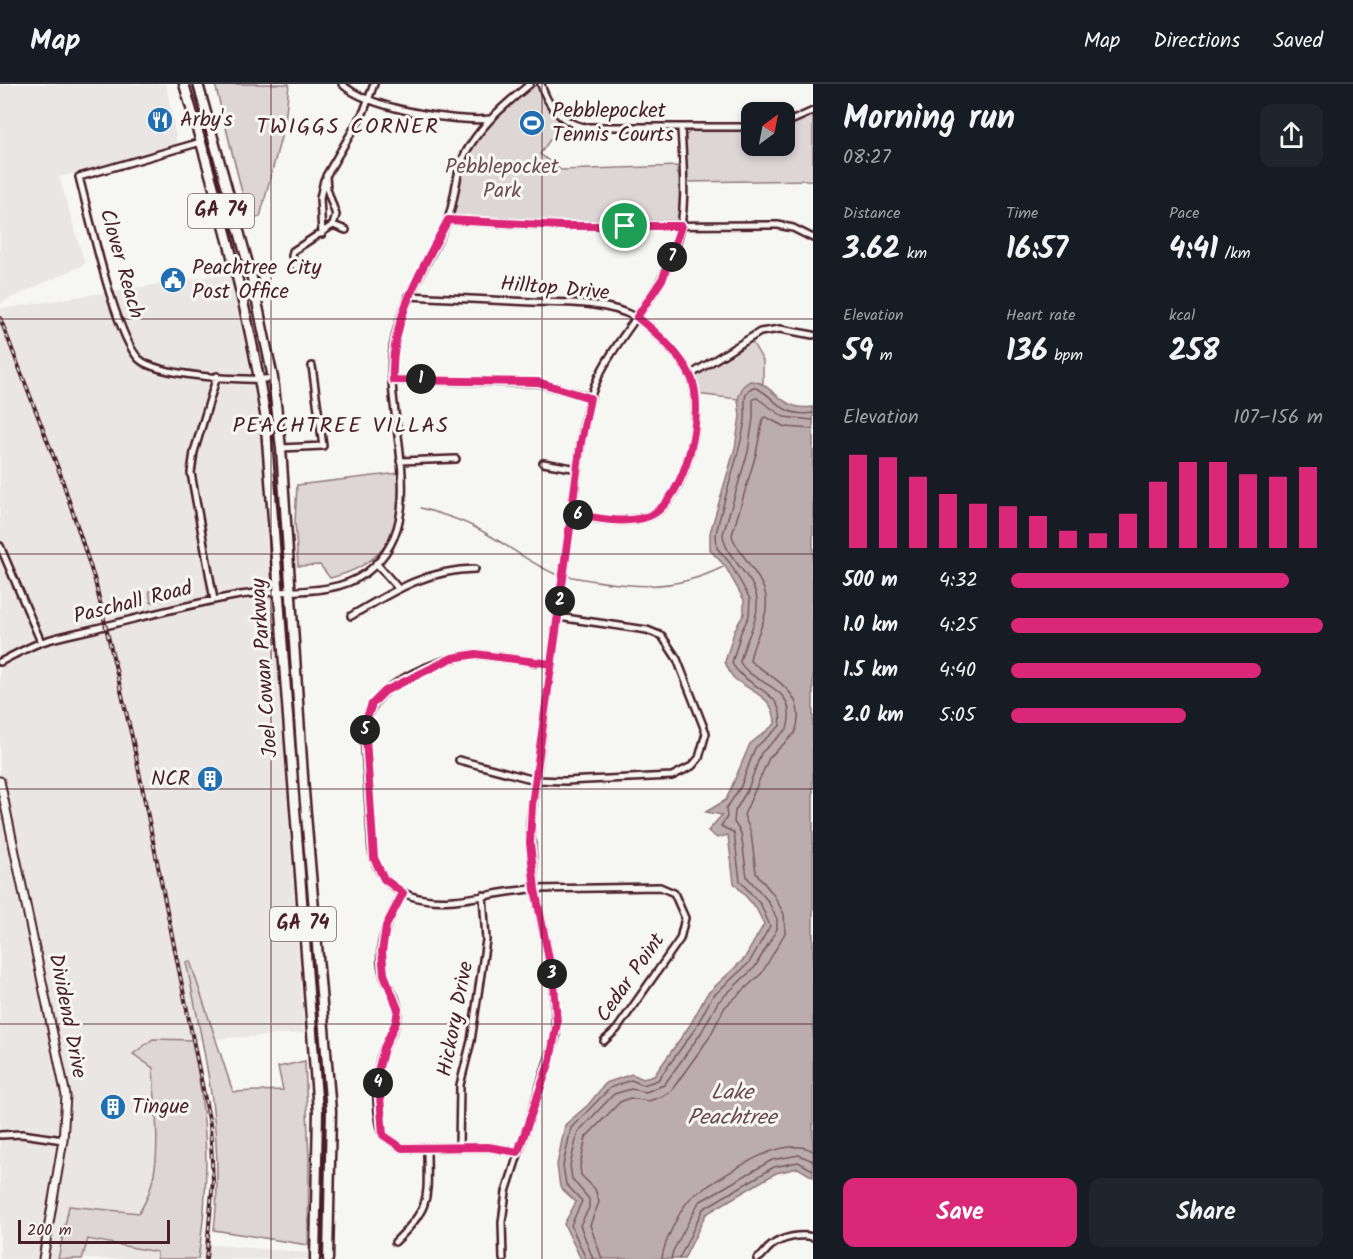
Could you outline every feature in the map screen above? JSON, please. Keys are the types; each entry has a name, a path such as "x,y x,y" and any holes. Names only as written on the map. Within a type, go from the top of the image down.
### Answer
{"main road":[{"name":"Joel Cowan Parkway","path":"184,84 226,229 255,380 265,414 318,1111 315,1259"},
{"name":"Joel Cowan Parkway","path":"198,84 240,226 273,378 281,448 331,1111 328,1259"}],"street":[{"path":"342,84 369,99 440,118 490,119"},
{"path":"322,234 320,198 326,176 369,99 374,84"},
{"name":"Paschall Road","path":"0,662 41,642 214,600 278,590 343,585 358,579 376,563 396,536 401,521 400,461 393,380 395,339 408,296 448,220 461,162 490,119 530,84"},
{"path":"541,84 556,112 578,126 741,127"},
{"path":"795,119 813,111"},
{"path":"503,1259 504,1199 550,1061 557,1023 554,984 535,889 530,843 535,780 578,469 590,398 603,368 663,278 681,226 681,128"},
{"name":"Clover Reach","path":"201,142 79,177 116,310 131,348 144,363 159,370 255,380 273,378"},
{"path":"297,269 292,256 293,251 333,225 336,215 327,189 326,176"},
{"path":"448,220 562,226 781,226 793,228 813,238"},
{"path":"333,225 346,230"},
{"name":"Hilltop Drive","path":"408,296 583,304 637,317 665,344 690,375 696,394 696,415 683,471 671,498 659,511 640,518 614,520 572,514"},
{"path":"690,375 760,332 780,329 813,335"},
{"path":"281,448 323,446 312,366"},
{"path":"214,600 191,473 194,452 218,376"},
{"path":"393,380 538,382 590,398"},
{"path":"400,461 456,459"},
{"path":"543,463 578,469"},
{"path":"0,546 41,642"},
{"path":"376,563 398,587"},
{"path":"351,616 398,587 444,573 475,569"},
{"path":"459,760 535,780 565,781 672,776 692,766 699,758 706,733 677,658 662,636 647,630 558,617"},
{"path":"535,889 483,896 429,899 403,893 380,873 372,850 364,732 372,704 385,691 399,682 452,658 476,654 551,664"},
{"name":"Dividend Drive","path":"0,781 62,1070 67,1108 43,1259"},
{"name":"Cedar Point","path":"535,889 660,887 674,893 681,904 685,918 680,939 618,1029 604,1041"},
{"path":"403,893 383,934 384,974 397,1004 398,1016 384,1048 378,1071 383,1135 396,1146 503,1148 518,1152"},
{"name":"Hickory Drive","path":"459,1148 460,1084 471,1041 486,940 483,896"},
{"path":"0,1135 22,1134 63,1140"},
{"path":"395,1242 417,1220 425,1205 427,1148"},
{"path":"762,1258 771,1246 780,1241 793,1237 813,1237"}],"shaded area":[{"path":"0,84 166,84 178,148 59,177 85,264 0,303"},
{"path":"232,273 261,433 304,1033 153,1043 169,1241 319,1254 320,1259 0,1259 0,309"}],"green space":[{"path":"215,84 289,84 285,122 260,217 249,220"},
{"name":"Pebblepocket Park","path":"532,85 538,86 561,124 540,154 561,170 678,166 677,173 684,181 684,137 691,131 741,131 741,156 795,156 795,123 813,113 813,180 684,182 681,226 448,220 461,162 490,119"},
{"path":"750,338 763,361 763,384 753,382 747,384 738,399 696,394 690,375"},
{"path":"399,473 400,493 394,528 388,542 378,554 366,564 350,572 330,578 320,565 298,566 295,522 297,485"},
{"path":"165,589 167,599 151,602 149,591"},
{"path":"190,961 233,1092 283,1090 278,1067 305,1061 309,1159 308,1245 214,1230 217,1196 215,1129 206,1062 186,962"},
{"path":"153,1039 193,1040 202,1097 206,1149 205,1202 198,1259 157,1259 157,1252 88,1239 82,1259 58,1259 69,1206 139,1213 147,1197 153,1179 157,1142 153,1068 133,1054"}],"water":[{"name":"Lake Peachtree","path":"750,381 765,386 792,405 813,407 813,1177 798,1168 776,1173 706,1214 684,1259 581,1259 564,1224 576,1202 560,1187 557,1165 565,1125 588,1105 606,1083 632,1074 643,1079 654,1076 690,1025 707,994 744,959 764,924 756,908 734,883 728,835 717,838 708,831 722,815 706,812 726,800 750,744 775,724 774,715 767,702 733,677 725,662 735,629 744,614 744,600 725,566 710,550 710,533 735,448 740,416 738,399 743,386"}],"waterway":[{"path":"421,508 471,525 555,574"},
{"path":"567,576 609,583 648,586 686,581 725,566"}],"railway":[{"path":"0,318 61,476 95,581 132,737 210,1124 213,1180 206,1259"}],"place":[{"name":"Arby's","path":"160,120"},
{"name":"Pebblepocket Tennis Courts","path":"532,123"},
{"name":"Peachtree City Post Office","path":"173,280"},
{"name":"NCR","path":"210,779"},
{"name":"Tingue","path":"113,1107"}],"district":[{"name":"TWIGGS CORNER","path":"348,127"},
{"name":"PEACHTREE VILLAS","path":"341,426"}],"route":[{"path":"625,226 562,226 448,220 408,296 395,339 392,359 393,380 538,382 590,398 581,442 572,514 530,824 535,889 554,984 557,1014 556,1036 550,1061 518,1152 488,1147 402,1148 390,1142 383,1135 378,1071 384,1048 398,1016 397,1004 382,967 383,934 403,893 384,879 372,850 365,723 372,704 385,691 399,682 452,658 476,654 551,664 572,514 614,520 648,517 659,511 677,488 693,431 697,407 696,394 689,373 652,329 637,317 663,278 676,247 681,226 625,226"}]}
